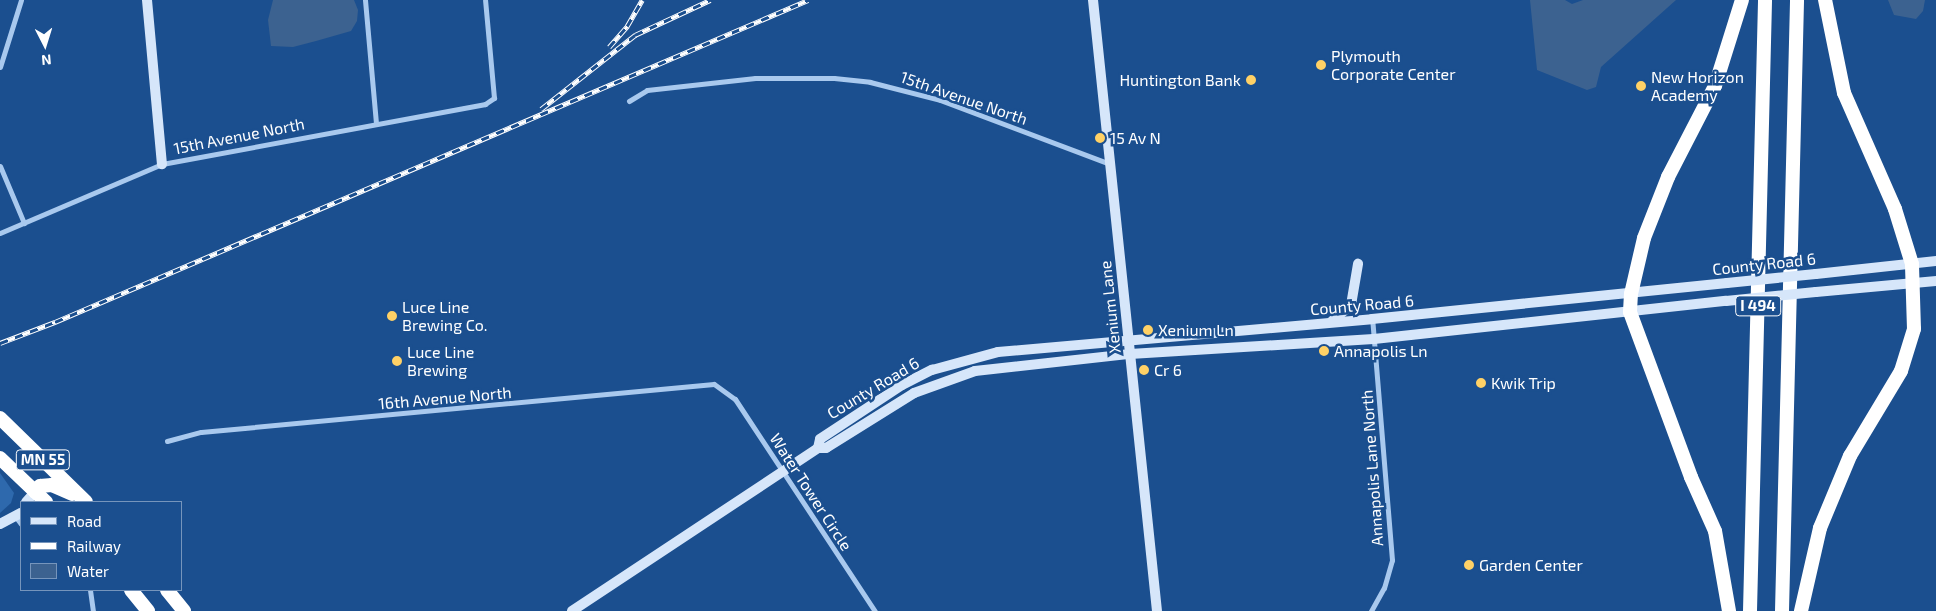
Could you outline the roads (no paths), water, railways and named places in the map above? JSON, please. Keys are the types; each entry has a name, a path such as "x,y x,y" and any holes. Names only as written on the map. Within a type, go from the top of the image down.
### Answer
{"highway":[{"path":"1729,611 1715,530 1691,477 1630,312 1631,294 1644,238 1668,177 1715,86 1742,0"},
{"name":"I 494","path":"1750,611 1765,0"},
{"name":"I 494","path":"1782,611 1796,0"},
{"path":"1801,611 1820,528 1850,456 1902,371 1910,350 1915,284 1912,264 1895,210 1844,93 1825,0"},
{"name":"MN 55","path":"0,418 83,501"},
{"name":"MN 55","path":"0,458 31,497 43,501"},
{"path":"31,497 40,486 52,485 62,488 82,501"},
{"path":"132,591 148,611"},
{"path":"168,591 184,611"}],"main road":[{"path":"147,0 162,164"},
{"name":"Xenium Lane","path":"1093,0 1157,611"},
{"name":"County Road 6","path":"818,448 820,439 861,410 932,370 998,352 1631,294 1936,260"},
{"path":"1329,323 1351,305 1358,264"},
{"name":"County Road 6","path":"572,611 818,448 826,448 914,393 975,371 1130,354 1374,339 1726,301 1936,282"},
{"path":"0,524 20,515"}],"street":[{"path":"0,67 21,0"},
{"path":"365,0 376,123"},
{"name":"15th Avenue North","path":"0,233 162,164 376,123 477,106 494,98 485,0"},
{"name":"15th Avenue North","path":"629,100 647,90 715,81 794,77 870,82 940,100 1110,164"},
{"path":"0,166 24,223"},
{"name":"Annapolis Lane North","path":"1371,611 1384,588 1392,560 1372,319"},
{"name":"16th Avenue North","path":"167,441 201,432 714,384 725,389"},
{"name":"Water Tower Circle","path":"725,389 783,472 875,611"},
{"path":"90,591 92,611"}],"water":[{"path":"273,0 354,0 358,10 357,21 351,31 293,47 271,46 268,20"},
{"path":"1530,0 1565,0 1572,4 1583,0 1676,0 1601,67 1596,87 1587,90 1537,70"},
{"path":"1888,0 1925,0 1923,11 1916,19 1894,15"}],"railway":[{"path":"609,47 627,26 642,0"},
{"path":"541,109 635,35 710,0"},
{"path":"0,343 55,322 808,0"}],"place":[{"name":"Plymouth Corporate Center","path":"1321,65"},
{"name":"Huntington Bank","path":"1251,80"},
{"name":"New Horizon Academy","path":"1641,86"},
{"name":"15 Av N","path":"1100,138"},
{"name":"Luce Line Brewing Co.","path":"392,316"},
{"name":"Xenium Ln","path":"1148,330"},
{"name":"Annapolis Ln","path":"1324,351"},
{"name":"Luce Line Brewing","path":"397,361"},
{"name":"Cr 6","path":"1144,370"},
{"name":"Kwik Trip","path":"1481,383"},
{"name":"Garden Center","path":"1469,565"}]}
